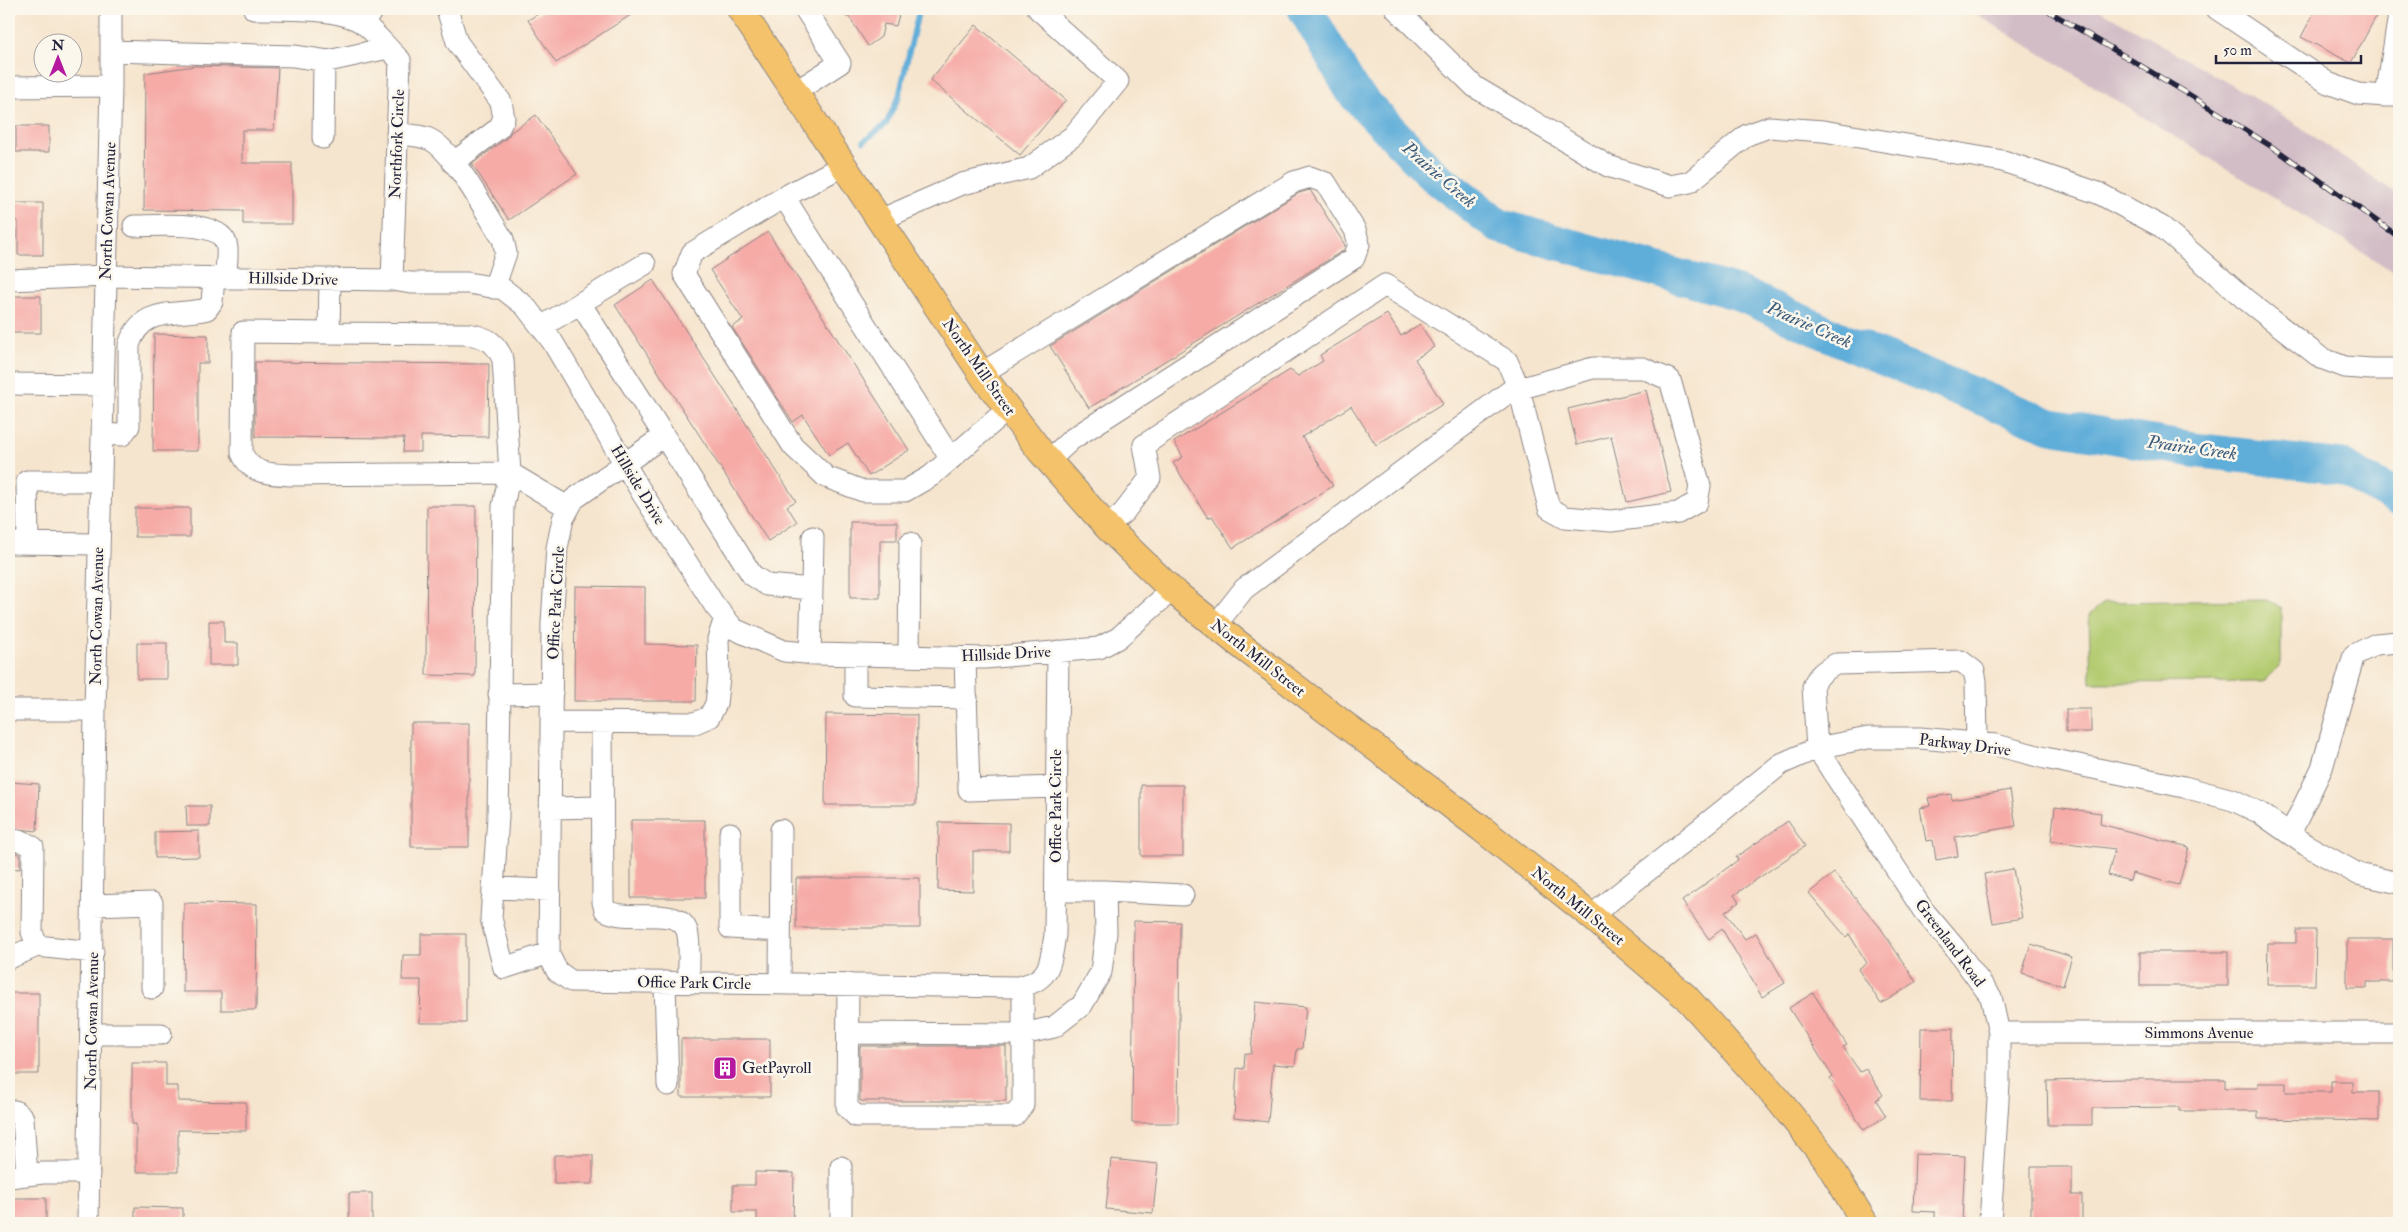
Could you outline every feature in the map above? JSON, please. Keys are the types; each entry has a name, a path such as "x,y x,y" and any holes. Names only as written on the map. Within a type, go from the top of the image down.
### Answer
{"main road":[{"name":"North Mill Street","path":"745,10 796,92 982,373 1048,461 1107,527 1172,590 1215,626 1482,829 1591,916 1686,997 1776,1097 1825,1158 1865,1223"}],"street":[{"name":"North Cowan Avenue","path":"88,1223 94,905 95,710 112,86 112,9"},
{"path":"254,9 306,9 368,16"},
{"path":"447,9 457,42 501,102 504,118 499,128 453,163"},
{"path":"796,92 840,63 805,9"},
{"path":"880,220 962,184 1029,168 1073,136 1118,81 1038,9"},
{"path":"1396,9 1475,87 1608,166 1670,186 1690,182 1722,158 1747,135 1769,127 1823,131 2002,161 2098,194 2162,227 2245,299 2321,358 2345,367 2371,370 2399,369"},
{"path":"2217,9 2328,83 2351,92 2392,96 2399,15"},
{"name":"Northfork Circle","path":"368,16 388,48 400,60 392,280"},
{"path":"112,51 294,56 324,61 388,48"},
{"path":"323,138 324,61"},
{"path":"9,87 112,86"},
{"path":"397,134 423,136 433,141 453,163 503,239 506,253 494,288"},
{"path":"844,165 784,197 692,253 684,274 793,446 826,477 863,491 905,491 931,476 1008,409"},
{"path":"982,373 1294,182 1310,177 1326,183 1356,230 1359,244 1354,258 1072,439 1048,461"},
{"path":"784,197 951,459"},
{"path":"102,434 122,435 129,426 129,345 133,335 142,322 154,316 208,309 220,278 226,243 221,236 210,229 134,226"},
{"path":"541,326 645,264"},
{"name":"Hillside Drive","path":"9,280 106,276 392,280 411,283 468,283 503,289 525,306 552,341 642,493 725,618 734,629 784,651 810,654 966,658 1099,648 1118,638 1172,590"},
{"path":"329,333 330,279"},
{"path":"1107,527 1124,512 1150,478 1144,445 1385,285 1507,361 1519,389 1549,508 1565,517 1611,521 1678,513 1697,502 1700,486 1670,380 1643,368 1593,368 1519,389 1510,391 1244,589 1215,626"},
{"path":"580,303 752,575 767,585 812,589"},
{"path":"549,953 504,968 491,918 498,817 503,506 510,473 502,360 498,349 492,341 468,334 243,332 242,453 245,462 253,469 265,474 292,475 510,473 569,508"},
{"path":"9,384 103,385"},
{"name":"Office Park Circle","path":"664,436 574,499 563,519 558,548 552,622 549,953 558,971 571,980 780,984 1023,986 1034,984 1050,968 1055,935 1058,651"},
{"path":"99,544 18,543 27,481 101,481"},
{"path":"810,654 813,537"},
{"path":"909,656 910,543"},
{"path":"551,722 695,723 709,717 716,704 719,677 718,639 725,618"},
{"path":"2290,834 2322,768 2354,655 2376,644 2399,642"},
{"path":"855,655 855,696 967,698"},
{"path":"966,658 969,790 1057,787"},
{"path":"1817,748 1813,687 1816,679 1826,669 1836,664 1954,660 1961,661 1974,672 1978,743"},
{"path":"499,694 552,693"},
{"path":"9,710 95,710"},
{"path":"602,722 604,910 611,914 622,916 672,917 681,921 687,931 689,982"},
{"name":"Parkway Drive","path":"1591,916 1781,764 1817,748 1868,738 1920,738 1996,745 2045,758 2233,800 2260,813 2290,834 2358,874 2399,883"},
{"name":"Greenland Road","path":"1817,748 1923,910 1956,948 1991,997 1999,1032 1999,1084 1990,1223"},
{"path":"550,808 602,807"},
{"path":"780,984 781,830"},
{"path":"730,833 730,928 779,932"},
{"path":"9,840 22,841 33,847 32,932 38,946"},
{"path":"493,888 550,890"},
{"path":"1056,891 1105,891 1183,895"},
{"path":"848,1033 1023,1034 1054,1027 1082,1005 1101,972 1106,933 1105,891"},
{"path":"94,905 152,903 152,988"},
{"path":"9,958 38,946 93,952"},
{"path":"665,982 668,1085"},
{"path":"848,984 847,1107 856,1116 1014,1116 1023,1104 1023,986"},
{"name":"Simmons Avenue","path":"1999,1032 2399,1032"},
{"path":"91,1034 161,1034"},
{"path":"9,1111 15,1111 23,1118 18,1176 43,1173 89,1173"},
{"path":"841,1167 841,1223"}],"shaded area":[{"path":"1968,9 2098,9 2272,108 2399,195 2399,210 2395,222 2393,243 2399,258 2399,275"}],"green space":[{"path":"2269,600 2281,607 2281,664 2263,682 2091,683 2089,615 2105,602"}],"building":[{"path":"546,9 640,9 556,63 528,20"},
{"path":"844,9 896,9 900,11 896,26 884,24 881,37 868,46 849,17 845,16"},
{"path":"2316,9 2380,9 2351,63 2301,37"},
{"path":"976,25 1066,100 1020,155 930,80"},
{"path":"195,66 278,68 274,130 242,130 242,163 292,163 292,224 243,224 243,211 144,210 145,73"},
{"path":"536,115 577,174 509,220 472,164 507,138 511,132"},
{"path":"16,126 49,126 49,152 16,152"},
{"path":"1310,190 1345,245 1344,250 1089,408 1050,346 1299,193"},
{"path":"9,203 43,203 43,255 18,255 18,221 9,221"},
{"path":"768,232 909,450 869,476 848,443 829,455 803,415 793,422 732,327 743,320 710,270"},
{"path":"653,280 796,501 787,506 797,522 768,541 615,305"},
{"path":"9,296 41,296 41,333 9,333"},
{"path":"1387,314 1401,336 1420,324 1434,347 1415,359 1443,404 1376,445 1351,406 1302,437 1333,486 1233,548 1212,516 1208,518 1173,463 1183,457 1174,442 1290,370 1298,376 1323,361 1320,355"},
{"path":"154,334 208,335 208,363 198,363 198,451 153,451"},
{"path":"255,362 489,364 488,437 421,436 421,452 403,452 404,438 255,437"},
{"path":"1646,390 1671,492 1627,502 1611,436 1577,445 1568,409"},
{"path":"427,506 476,506 475,676 426,675"},
{"path":"135,508 190,508 190,537 135,537"},
{"path":"850,522 897,522 897,540 880,540 880,598 850,598"},
{"path":"575,586 645,587 645,644 697,645 696,701 574,701"},
{"path":"209,621 224,621 224,643 238,643 238,665 209,665"},
{"path":"137,643 167,643 167,679 137,679"},
{"path":"2066,709 2091,709 2091,732 2066,732"},
{"path":"826,714 917,715 916,805 825,805"},
{"path":"411,723 469,723 469,847 411,847"},
{"path":"9,782 39,784 37,831 9,828"},
{"path":"1141,785 1183,785 1183,856 1141,856"},
{"path":"2010,790 2016,826 1955,837 1958,856 1936,860 1933,840 1926,841 1920,808 1930,806 1928,798 1951,794 1952,800"},
{"path":"186,806 210,806 210,826 187,826"},
{"path":"2055,807 2101,813 2100,824 2189,847 2179,885 2132,873 2130,881 2108,875 2115,849 2051,841"},
{"path":"631,820 705,820 705,898 631,898"},
{"path":"1788,821 1805,846 1734,895 1739,902 1725,912 1745,939 1756,933 1785,983 1762,997 1722,929 1709,939 1682,901 1738,860 1736,857"},
{"path":"939,822 1009,823 1009,851 973,851 973,891 938,890"},
{"path":"199,831 199,857 155,858 155,832"},
{"path":"9,853 20,854 20,869 9,868"},
{"path":"2013,869 2022,918 1993,923 1984,874"},
{"path":"1834,873 1880,927 1916,982 1881,1004 1858,969 1867,963 1849,934 1846,937 1809,893"},
{"path":"796,878 920,878 920,928 796,928"},
{"path":"184,903 257,904 256,1010 221,1010 221,992 183,992"},
{"path":"1134,921 1180,922 1178,1123 1132,1123"},
{"path":"2296,930 2316,930 2315,985 2267,985 2268,943 2296,943"},
{"path":"421,934 466,934 466,1023 420,1023 421,980 402,980 403,955 421,955"},
{"path":"2347,939 2393,939 2393,982 2367,982 2367,988 2347,988"},
{"path":"2031,944 2072,957 2063,986 2022,973"},
{"path":"2140,952 2228,952 2228,986 2140,986"},
{"path":"9,993 39,993 39,1074 9,1074"},
{"path":"1813,993 1847,1045 1843,1047 1860,1072 1866,1069 1883,1095 1876,1100 1886,1116 1864,1130 1830,1079 1833,1077 1789,1008"},
{"path":"1255,1002 1306,1007 1302,1049 1297,1049 1295,1066 1273,1064 1268,1122 1234,1118 1237,1068 1244,1069 1245,1053 1251,1054"},
{"path":"1921,1028 1953,1028 1952,1101 1920,1101"},
{"name":"GetPayroll","path":"681,1039 770,1039 770,1097 681,1097"},
{"path":"860,1046 1006,1046 1006,1101 860,1101"},
{"path":"132,1063 166,1063 166,1086 178,1086 178,1101 246,1102 246,1131 178,1130 178,1172 136,1172 136,1124 132,1124"},
{"path":"2225,1079 2225,1088 2258,1088 2258,1083 2286,1083 2286,1092 2331,1092 2331,1081 2353,1081 2353,1092 2379,1092 2379,1121 2258,1119 2258,1111 2179,1111 2179,1107 2092,1108 2092,1125 2048,1125 2047,1081"},
{"path":"1915,1154 1965,1156 1962,1223 1935,1223 1935,1212 1913,1211"},
{"path":"554,1155 593,1155 593,1184 554,1184"},
{"path":"1111,1159 1158,1164 1153,1213 1106,1209"},
{"path":"2031,1167 2072,1167 2072,1195 2082,1195 2082,1223 2031,1223"},
{"path":"755,1172 794,1173 793,1223 757,1223 757,1212 733,1212 733,1185 755,1185"},
{"path":"349,1193 372,1193 372,1223 349,1223"},
{"path":"9,1198 46,1198 46,1223 9,1223"},
{"path":"135,1207 183,1208 183,1223 135,1223"}],"waterway":[{"path":"864,141 886,124 899,96 919,9"},
{"name":"Prairie Creek","path":"1305,9 1353,92 1432,174 1499,226 1738,293 1873,354 2051,426 2193,450 2342,467 2399,499"}],"railway":[{"path":"2045,9 2185,92 2277,150 2399,237"}],"place":[{"name":"GetPayroll","path":"725,1068"}]}
